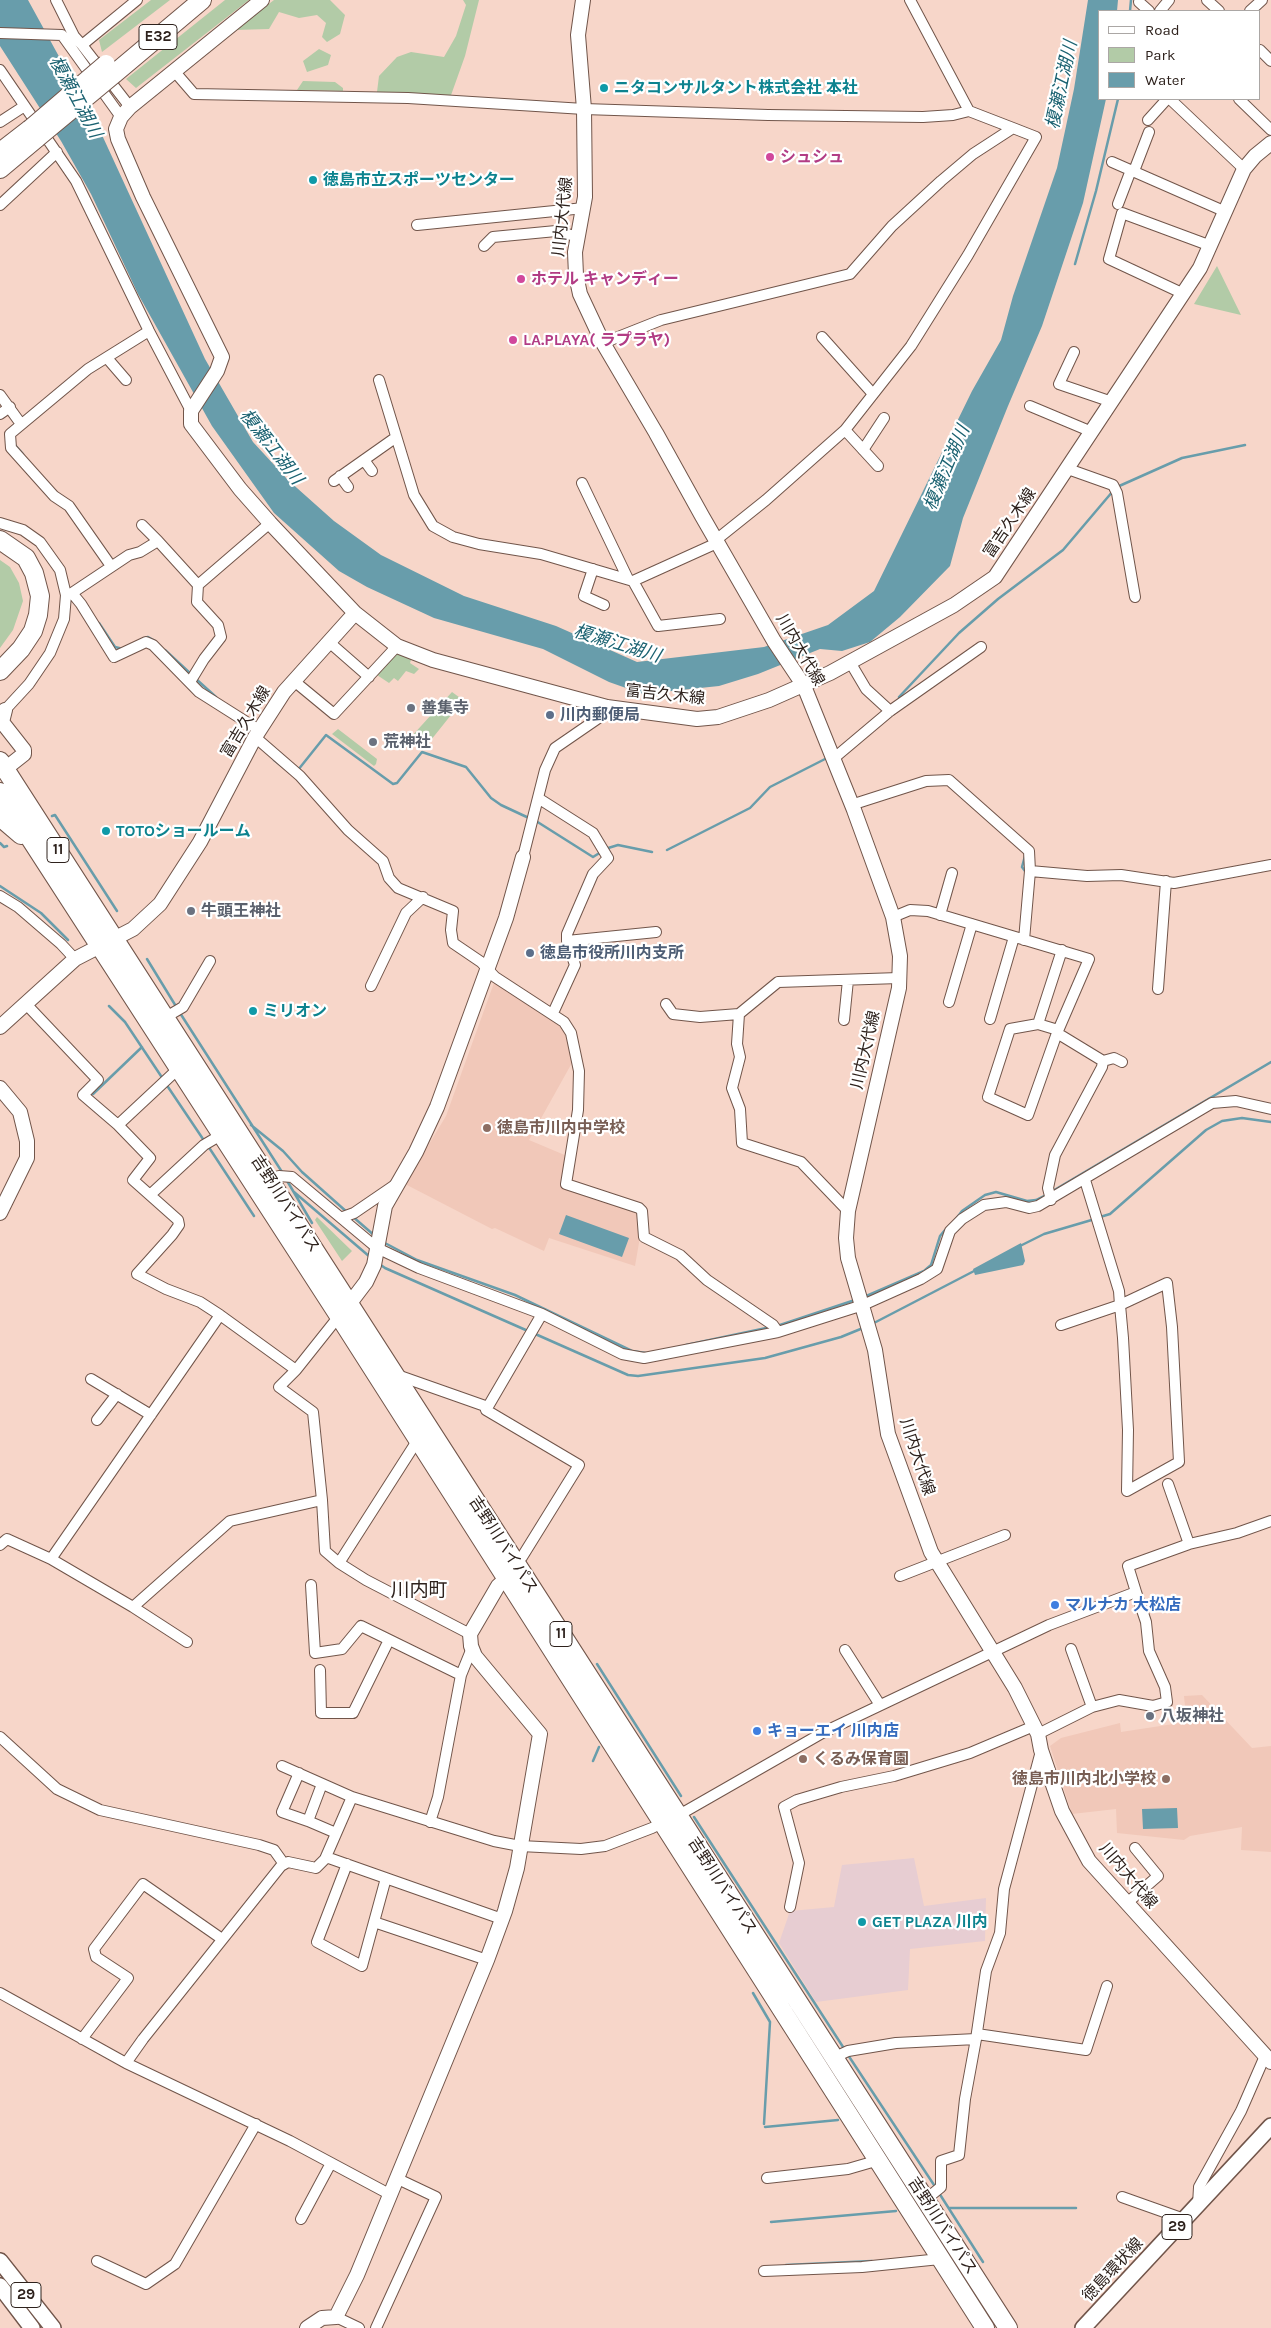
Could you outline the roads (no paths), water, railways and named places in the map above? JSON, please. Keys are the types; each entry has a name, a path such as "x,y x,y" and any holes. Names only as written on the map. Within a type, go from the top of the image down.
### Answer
{"highway":[{"name":"E32","path":"0,169 34,134 110,69 185,0"},
{"name":"E32","path":"110,69 202,0"},
{"name":"E32","path":"0,152 34,134"},
{"path":"0,540 26,558 34,572 40,596 38,615 33,631 21,649 0,671"},
{"path":"0,552 24,574 28,586 29,600 24,624 0,656"},
{"name":"吉野川バイパス","path":"3,765 116,939 174,1012 280,1177 344,1310 417,1441 506,1579 669,1819 842,2054 933,2194 1008,2328"},
{"name":"吉野川バイパス","path":"0,792 99,948 170,1078 211,1141 394,1373 515,1563 669,1819 940,2259 985,2328"},
{"path":"0,817 37,849"}],"main road":[{"path":"262,0 126,112 116,129 118,139 159,231 222,357 217,371 193,408 191,424 270,524 355,613"},
{"name":"川内大代線","path":"583,0 578,35 584,109 584,208 575,252 579,288 591,320 603,343 774,641 804,686 852,805 893,917 900,956 899,978 848,1211 846,1238 848,1258 875,1350 888,1434 931,1552 1016,1688 1036,1730 1062,1811 1089,1861 1268,2059"},
{"name":"富吉久木線","path":"0,1027 74,959 116,939 153,912 176,882 200,842 257,733 294,680 355,613 397,646 433,660 607,707 697,719 718,717 804,686 954,605 995,577 1184,294 1211,246 1244,169 1271,143"},
{"path":"3,765 24,754 24,750 2,722 5,710"},
{"path":"344,1310 366,1282 377,1249 385,1206 416,1152 437,1108 506,918 523,857"},
{"path":"0,1088 20,1112 28,1141 27,1158 0,1213"},
{"path":"307,2328 322,2318 336,2316 357,2275 487,1960 502,1919 516,1868 540,1734 476,1656 472,1648 470,1634 498,1586 506,1579"},
{"name":"徳島環状線","path":"1083,2328 1271,2126"},
{"name":"29","path":"0,2261 53,2328"},
{"name":"29","path":"0,2286 32,2328"}],"street":[{"path":"56,0 74,36 82,44 126,112"},
{"path":"82,44 137,0"},
{"path":"910,0 967,104 968,111"},
{"path":"1161,10 1170,0"},
{"path":"1207,0 1219,10"},
{"path":"1251,10 1262,0"},
{"path":"1139,2 1148,10"},
{"path":"0,33 62,35 126,112"},
{"path":"1261,51 1271,61"},
{"path":"0,70 76,181 149,331 193,408"},
{"path":"175,72 194,94 408,98 584,109 768,115 923,116 953,115 968,111 1036,137 929,319 845,430 766,500 716,541 631,580 541,554 470,542 453,537 433,526 414,495 395,438 379,380"},
{"path":"1148,120 1168,100"},
{"path":"1170,100 1244,169"},
{"path":"1240,100 1271,130"},
{"path":"0,122 23,106"},
{"path":"603,343 660,320 850,274 892,226 941,181 973,154 1006,130 1013,128"},
{"path":"1118,204 1149,132"},
{"path":"0,206 57,152"},
{"path":"1112,162 1226,212"},
{"path":"417,225 584,208"},
{"path":"1184,294 1109,259 1122,213 1211,246"},
{"path":"484,246 493,237 556,231 579,237"},
{"path":"111,566 69,506 54,496 10,448 10,434 88,369 149,331"},
{"path":"822,337 873,394"},
{"path":"1074,352 1060,384 1112,402"},
{"path":"107,358 126,380"},
{"path":"0,395 21,424"},
{"path":"1030,406 1092,432"},
{"path":"0,414 10,407"},
{"path":"863,450 884,418"},
{"path":"845,430 878,466"},
{"path":"348,487 337,478 395,438"},
{"path":"364,460 372,471"},
{"path":"1068,469 1113,485 1135,597"},
{"path":"582,483 631,580 658,626 720,619"},
{"path":"0,523 15,526 40,542 60,570 69,594 81,604 114,657 146,642 192,679 218,705 240,715 300,776 348,830 383,861 389,878 398,888 423,897 453,912 451,930 453,943 488,968 495,977 553,1013 568,1026 578,1057 579,1070 578,1110 566,1184 639,1208 644,1228 644,1237 680,1255 707,1280 776,1328"},
{"path":"198,585 270,524"},
{"path":"142,525 198,585 197,602 218,625 221,637 192,679"},
{"path":"5,710 29,684 50,653 62,625 69,594 129,555 140,552 158,542"},
{"path":"593,570 584,596 604,605"},
{"path":"329,642 369,677"},
{"path":"294,680 334,714 397,646"},
{"path":"833,760 890,711 981,647"},
{"path":"850,662 866,689 890,711"},
{"path":"523,857 545,770 555,748 603,714 607,707"},
{"path":"852,805 926,781 949,780 1029,851 1030,871 1019,939 990,1019"},
{"path":"538,798 593,833 608,858 593,874 567,934 567,941 575,965 553,1013"},
{"path":"1030,871 1087,876 1121,875 1180,883 1271,866"},
{"path":"940,914 952,873"},
{"path":"1158,988 1166,881"},
{"path":"372,986 406,913 423,897"},
{"path":"2,898 18,907 61,944 74,959"},
{"path":"893,917 910,910 928,911 1088,959 1058,1032 1028,1115 988,1096 1010,1029 1038,1024 1058,1032 1103,1061 1114,1058 1122,1062"},
{"path":"949,1002 972,924"},
{"path":"567,941 656,932"},
{"path":"1038,1024 1062,950"},
{"path":"174,1012 210,961"},
{"path":"666,1004 673,1014 700,1017 739,1014 778,982 899,978"},
{"path":"844,1020 848,980"},
{"path":"25,1003 98,1080 83,1095 118,1125 150,1158 133,1180 178,1220 179,1225 137,1274 166,1289 200,1302 296,1370"},
{"path":"739,1014 737,1044 740,1057 732,1088 740,1109 742,1143 801,1162 848,1211"},
{"path":"1050,1194 1055,1155 1102,1067 1103,1061"},
{"path":"118,1125 170,1078"},
{"path":"280,1177 348,1215 377,1249 419,1268 542,1314 622,1354 644,1358 776,1328 921,1279 937,1269 950,1231 973,1211 993,1202 1006,1202 1029,1208 1050,1194 1085,1180 1212,1103 1236,1102 1271,1109"},
{"path":"150,1195 211,1141"},
{"path":"1061,1325 1120,1304 1168,1283 1179,1462 1127,1491 1128,1430 1120,1304 1119,1291 1085,1180"},
{"path":"348,1215 396,1184"},
{"path":"344,1310 296,1370 279,1387 313,1412 325,1551 339,1564 470,1634"},
{"path":"486,1410 542,1314"},
{"path":"51,1559 220,1315"},
{"path":"394,1373 410,1381 448,1392 485,1406 486,1410 579,1465 522,1557 515,1563"},
{"path":"91,1379 151,1414"},
{"path":"97,1420 117,1394"},
{"path":"339,1564 417,1441"},
{"path":"1168,1484 1189,1544"},
{"path":"133,1607 230,1521 322,1500"},
{"path":"790,1907 799,1862 784,1807 797,1800 841,1787 894,1776 970,1753 1036,1730 1092,1707 1119,1700 1153,1706 1167,1702 1165,1687 1149,1652 1146,1622 1128,1566 1189,1544 1237,1533 1271,1521"},
{"path":"900,1576 1005,1534"},
{"path":"2,1540 51,1559 133,1607 187,1642"},
{"path":"312,1585 315,1653 342,1649 361,1626 461,1675"},
{"path":"282,1766 352,1797 430,1822 520,1846 581,1849 605,1846 669,1819 824,1732 1049,1625 1136,1592"},
{"path":"320,1670 321,1713 353,1712 389,1640"},
{"path":"430,1822 438,1797 461,1675 472,1648"},
{"path":"1070,1649 1092,1707"},
{"path":"845,1650 880,1706"},
{"path":"0,1737 57,1789 100,1810 259,1845 274,1850 284,1864"},
{"path":"933,2194 941,2162 959,2155 965,2099 986,1971 1000,1932 1004,1889 1041,1750"},
{"path":"299,1773 282,1812 336,1833"},
{"path":"308,1821 322,1784"},
{"path":"126,2063 222,1939 284,1864 288,1862 316,1868 326,1856 352,1797"},
{"path":"1128,1903 1158,1876 1135,1848"},
{"path":"326,1856 502,1919"},
{"path":"347,1864 317,1942 362,1966 386,1878"},
{"path":"82,2039 128,1978 96,1957 94,1949 144,1884 222,1939"},
{"path":"374,1922 487,1960"},
{"path":"842,2054 896,2043 976,2037 1086,2050 1107,1986"},
{"path":"0,1993 126,2063 256,2124 391,2195"},
{"path":"1198,2205 1199,2187 1268,2059"},
{"path":"97,2261 146,2284 175,2264 256,2124"},
{"path":"767,2178 848,2169 879,2160"},
{"path":"301,2219 331,2163"},
{"path":"376,2328 436,2197 398,2179"},
{"path":"1122,2197 1184,2220"},
{"path":"764,2270 862,2267 940,2259"},
{"path":"336,2316 359,2328"}],"water":[{"name":"榎瀬江湖川","path":"0,0 28,0 102,135 205,359 253,442 288,480 334,521 381,555 464,596 556,626 637,662 764,647 828,625 874,591 972,391 1001,340 1013,296 1057,168 1074,89 1088,0 1118,0 1117,10 1098,10 1098,100 1106,100 1083,203 1042,326 963,518 950,566 900,617 870,642 842,651 820,649 758,674 719,686 643,694 609,682 543,649 434,618 367,587 339,571 274,513 212,426 138,294 91,194 61,141 0,46"},
{"path":"566,1215 629,1238 622,1257 559,1234"},
{"path":"1021,1243 1025,1261 1023,1265 975,1275 973,1269"},
{"path":"1177,1808 1178,1828 1143,1829 1142,1809"}],"waterway":[{"path":"1130,10 1131,0"},
{"path":"1075,264 1096,191 1118,100"},
{"path":"15,445 23,454"},
{"path":"1117,487 1182,458 1245,445"},
{"path":"899,697 959,633 998,599 1063,550 1113,491"},
{"path":"99,623 115,647 123,649"},
{"path":"145,638 148,637 155,641"},
{"path":"165,650 192,675"},
{"path":"196,679 216,697"},
{"path":"298,770 326,735 393,784 397,783 422,752 466,767 491,798 501,805 531,819"},
{"path":"667,850 750,808 770,787 827,758"},
{"path":"274,760 293,775"},
{"path":"52,816 55,815 117,911"},
{"path":"536,821 593,857 601,852"},
{"path":"0,843 4,847 7,846"},
{"path":"605,849 618,845 652,852"},
{"path":"1025,856 1022,867 1025,871"},
{"path":"0,886 41,913 68,940"},
{"path":"147,959 177,1008"},
{"path":"109,1006 125,1022 163,1079"},
{"path":"180,1013 282,1172"},
{"path":"93,1094 142,1047"},
{"path":"1051,1192 1271,1062"},
{"path":"166,1084 205,1142"},
{"path":"1100,1217 1110,1214 1206,1130 1222,1121 1242,1118 1271,1122"},
{"path":"251,1125 283,1151 302,1172 348,1213"},
{"path":"208,1146 254,1216"},
{"path":"286,1179 312,1223"},
{"path":"294,1192 370,1257"},
{"path":"956,1219 962,1211 985,1195 996,1192 1027,1201 1036,1200 1046,1195"},
{"path":"352,1216 375,1236"},
{"path":"1020,1246 1044,1234 1095,1219"},
{"path":"864,1297 924,1271 931,1265 940,1236 945,1230"},
{"path":"383,1242 417,1260 515,1295 632,1351 646,1353"},
{"path":"378,1263 385,1268 528,1331"},
{"path":"872,1324 976,1270"},
{"path":"777,1326 855,1300"},
{"path":"686,1345 771,1327"},
{"path":"533,1333 628,1375 638,1376 765,1358 841,1337 863,1328"},
{"path":"597,1664 681,1796"},
{"path":"593,1761 599,1747"},
{"path":"694,1817 845,2050"},
{"path":"753,1993 770,2022 764,2124"},
{"path":"848,2055 936,2188"},
{"path":"765,2127 838,2120"},
{"path":"939,2193 983,2262"},
{"path":"949,2208 1076,2208"},
{"path":"771,2222 896,2211"},
{"path":"786,2265 872,2261"}],"place":[{"name":"ニタコンサルタント株式会社 本社","path":"604,88"},
{"name":"シュシュ","path":"770,157"},
{"name":"徳島市立スポーツセンター","path":"313,180"},
{"name":"ホテル キャンディー","path":"521,279"},
{"name":"LA.PLAYA( ラプラヤ)","path":"513,340"},
{"name":"善集寺","path":"411,708"},
{"name":"川内郵便局","path":"550,715"},
{"name":"荒神社","path":"373,742"},
{"name":"TOTOショールーム","path":"106,831"},
{"name":"牛頭王神社","path":"191,911"},
{"name":"徳島市役所川内支所","path":"530,953"},
{"name":"ミリオン","path":"253,1011"},
{"name":"徳島市川内中学校","path":"487,1128"},
{"name":"マルナカ 大松店","path":"1055,1605"},
{"name":"八坂神社","path":"1150,1716"},
{"name":"キョーエイ 川内店","path":"757,1731"},
{"name":"くるみ保育園","path":"803,1759"},
{"name":"徳島市川内北小学校","path":"1166,1779"},
{"name":"GET PLAZA 川内","path":"862,1922"}],"district":[{"name":"川内町","path":"419,1591"}]}
